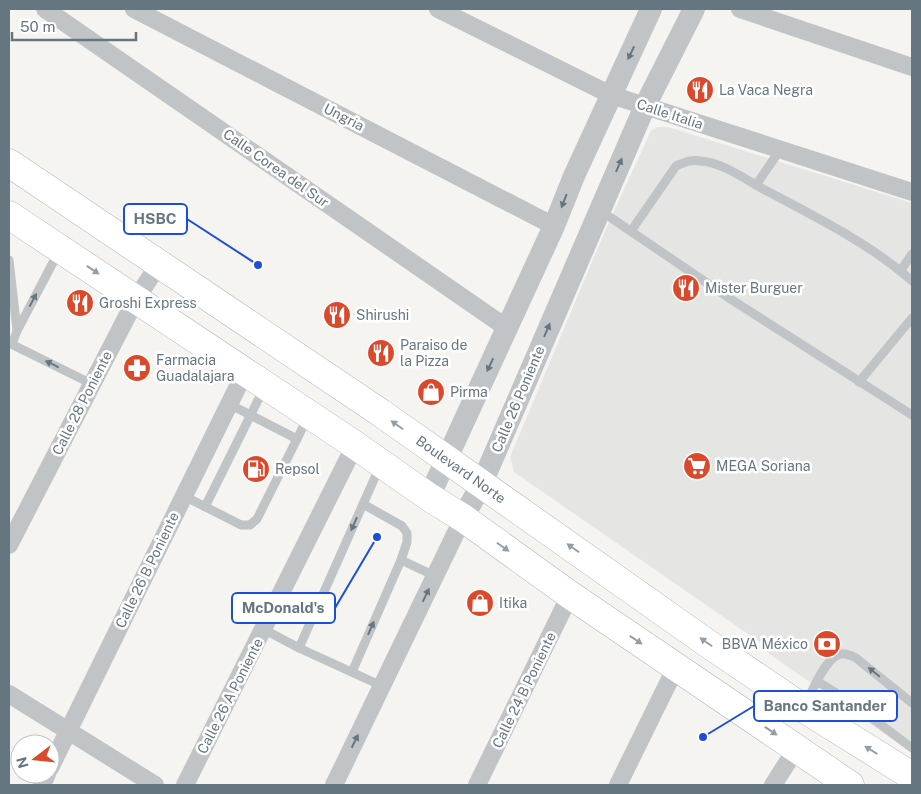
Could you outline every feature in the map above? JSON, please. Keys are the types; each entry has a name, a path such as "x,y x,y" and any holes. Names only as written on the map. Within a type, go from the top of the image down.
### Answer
{"main road":[{"name":"Boulevard Norte","path":"9,163 381,413 803,708 912,776"},
{"path":"9,215 463,518 796,749 836,783"}],"street":[{"name":"Calle Corea del Sur","path":"45,9 508,328"},
{"name":"Ungria","path":"134,9 554,226"},
{"name":"Calle Italia","path":"438,9 611,95 912,192"},
{"path":"429,497 508,328 554,226 574,176 651,9"},
{"name":"Calle 26 Poniente","path":"334,785 463,518 482,483 644,106 694,9"},
{"path":"740,9 912,67"},
{"path":"574,176 608,189"},
{"name":"Calle 28 Poniente","path":"9,544 136,299 159,264"},
{"name":"Calle 26 B Poniente","path":"60,747 229,404 255,378"},
{"name":"Calle 26 A Poniente","path":"185,785 356,445"},
{"name":"Calle 24 B Poniente","path":"477,785 570,594"},
{"path":"618,785 676,667"},
{"path":"9,694 155,785"},
{"path":"773,785 796,749"}],"lane":[{"path":"756,185 780,150"},
{"path":"631,231 676,166 687,160 702,161 716,165 756,185 826,224 900,270 912,281"},
{"path":"599,210 732,300 912,414"},
{"path":"60,248 10,344 92,384"},
{"path":"900,270 912,254"},
{"path":"9,260 17,331"},
{"path":"860,382 912,318"},
{"path":"205,507 250,415 255,378"},
{"path":"229,404 297,439"},
{"path":"184,496 241,525 250,525 257,519 309,415"},
{"path":"299,648 381,463"},
{"path":"352,672 407,542 407,533 402,526 363,504"},
{"path":"401,560 435,576"},
{"path":"263,629 299,648 382,686"},
{"path":"803,708 828,663 840,654 848,654 856,658 912,703"},
{"path":"817,682 852,703 912,748"}],"shaded area":[{"path":"658,127 668,127 912,203 912,753 759,647 761,643 514,472 510,457 607,226 651,131"}],"place":[{"name":"La Vaca Negra","path":"700,90"},
{"name":"HSBC","path":"258,265"},
{"name":"Mister Burguer","path":"686,288"},
{"name":"Groshi Express","path":"80,303"},
{"name":"Shirushi","path":"337,315"},
{"name":"Paraiso de la Pizza","path":"381,353"},
{"name":"Farmacia Guadalajara","path":"137,368"},
{"name":"Pirma","path":"431,392"},
{"name":"MEGA Soriana","path":"697,466"},
{"name":"Repsol","path":"256,469"},
{"name":"McDonald's","path":"377,537"},
{"name":"Itika","path":"480,603"},
{"name":"BBVA México","path":"827,644"},
{"name":"Banco Santander","path":"703,737"}]}
